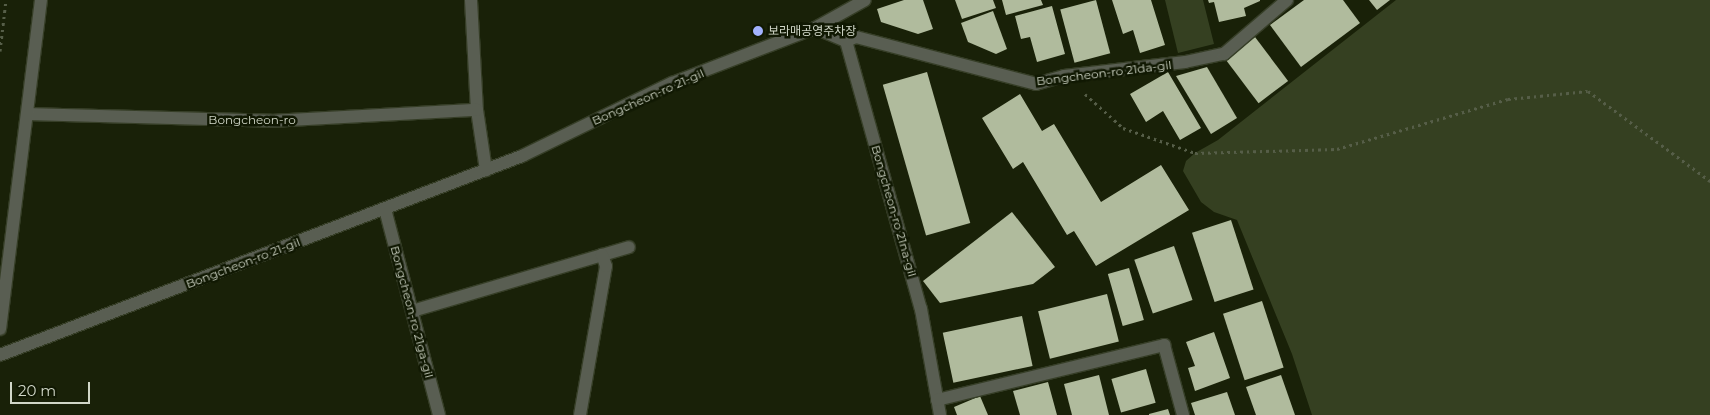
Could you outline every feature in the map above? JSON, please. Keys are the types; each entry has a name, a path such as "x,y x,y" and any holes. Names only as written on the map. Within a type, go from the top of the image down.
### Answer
{"street":[{"path":"0,329 41,0"},
{"path":"471,0 477,110 486,170"},
{"name":"Bongcheon-ro 21-gil","path":"0,355 486,170 672,83 815,28 865,0"},
{"name":"Bongcheon-ro 21da-gil","path":"846,41 856,37 1036,84 1064,76 1185,62 1224,54 1288,0"},
{"path":"815,28 846,41"},
{"name":"Bongcheon-ro 21na-gil","path":"846,41 921,309 940,415"},
{"name":"Bongcheon-ro","path":"27,114 271,121 477,110"},
{"name":"Bongcheon-ro 21ga-gil","path":"385,209 439,415"},
{"path":"412,311 629,247"},
{"path":"580,415 606,266 602,255"},
{"path":"937,400 1164,346 1183,415"}],"path":[{"path":"0,50 6,0"},
{"path":"1064,76 1124,128 1195,153 1337,150 1508,99 1588,91 1710,181"}],"green space":[{"path":"1165,0 1203,0 1214,44 1178,53"},
{"path":"1396,0 1710,0 1710,415 1312,415 1292,354 1237,220 1214,212 1201,202 1183,171 1186,161 1195,153 1218,140"}],"building":[{"path":"904,0 923,0 933,29 918,34 881,22 877,9"},
{"path":"955,0 993,0 996,8 962,19"},
{"path":"1002,0 1041,0 1043,5 1006,15"},
{"path":"1096,0 1110,53 1074,63 1060,10"},
{"path":"1112,0 1151,0 1165,45 1140,53 1133,30 1123,34"},
{"path":"1208,0 1260,1 1244,8 1246,16 1219,22 1214,2 1209,3"},
{"path":"1304,0 1343,0 1360,23 1301,67 1270,25"},
{"path":"1369,0 1390,0 1377,10"},
{"path":"1052,6 1065,54 1037,62 1030,37 1021,39 1015,16"},
{"path":"993,11 1007,49 996,54 968,42 961,23"},
{"path":"1255,37 1288,81 1259,103 1225,59"},
{"path":"1207,67 1237,118 1211,134 1176,76"},
{"path":"927,72 970,223 926,236 883,85"},
{"path":"1168,72 1201,128 1180,140 1163,111 1146,122 1130,94"},
{"path":"1020,94 1042,131 1054,124 1101,202 1161,165 1189,210 1096,266 1074,231 1067,235 1023,162 1013,169 982,118"},
{"path":"1012,212 1055,267 1033,284 940,303 923,281"},
{"path":"1231,220 1254,289 1215,302 1192,233"},
{"path":"1174,246 1193,300 1153,314 1134,260"},
{"path":"1129,268 1144,320 1123,326 1108,274"},
{"path":"1107,294 1119,342 1050,359 1038,311"},
{"path":"1262,301 1284,368 1245,380 1223,314"},
{"path":"1022,316 1033,366 953,383 943,333"},
{"path":"1214,332 1230,378 1195,391 1188,368 1195,366 1186,342"},
{"path":"1146,369 1156,403 1121,413 1111,379"},
{"path":"1099,375 1109,415 1072,415 1064,384"},
{"path":"1281,375 1295,415 1256,415 1246,387"},
{"path":"1048,382 1057,415 1020,415 1013,391"},
{"path":"1227,392 1235,415 1195,415 1191,403"},
{"path":"980,396 988,415 957,415 954,407"},
{"path":"1168,409 1170,415 1149,415 1149,414"}],"place":[{"name":"보라매공영주차장","path":"758,31"}]}
